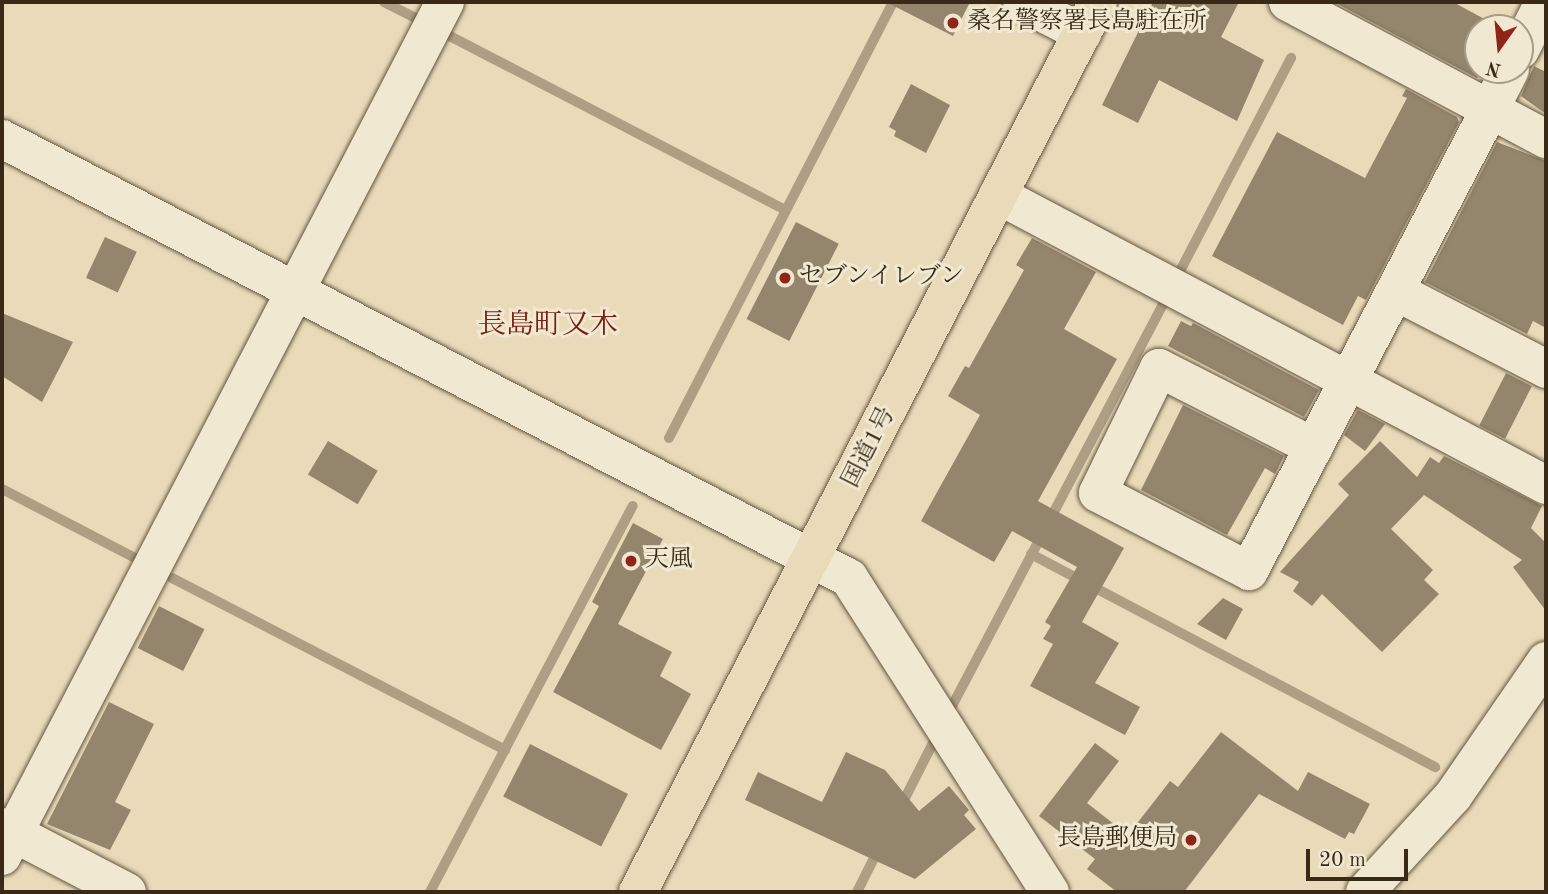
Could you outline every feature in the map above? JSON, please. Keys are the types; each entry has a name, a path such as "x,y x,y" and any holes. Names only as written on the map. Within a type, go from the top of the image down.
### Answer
{"highway":[{"name":"国道1号","path":"638,892 814,559 1090,18"}],"street":[{"path":"127,892 6,839 445,2"},
{"path":"1022,2 1090,18"},
{"path":"1534,23 1545,2"},
{"path":"1309,7 1546,139"},
{"path":"1314,447 1160,368 1098,493 1249,571 1314,447 1348,382 1503,84"},
{"path":"2,139 849,578 1050,892"},
{"path":"998,195 1546,485"},
{"path":"1395,290 1546,369"},
{"path":"1365,892 1453,796 1546,661"}],"building":[{"path":"886,2 970,2 953,36"},
{"path":"1153,2 1239,2 1221,37 1264,60 1237,121 1159,80 1138,123 1102,105"},
{"path":"1334,2 1453,2 1475,14 1464,14 1464,71"},
{"path":"1534,66 1544,71 1546,67 1546,114 1521,96 1526,84 1534,84"},
{"path":"911,84 950,105 926,153 894,136 896,131 889,127"},
{"path":"1406,89 1457,117 1459,122 1366,300 1358,296 1343,325 1212,256 1277,132 1365,178 1407,98 1402,96"},
{"path":"1497,142 1546,161 1546,328 1533,321 1527,334 1425,282"},
{"path":"796,222 839,244 789,341 747,319"},
{"path":"105,237 137,252 118,293 86,278"},
{"path":"1032,238 1096,272 1064,329 1117,359 1038,501 1124,548 1082,622 1119,643 1095,683 1140,707 1125,735 1030,686 1053,644 1043,639 1051,626 1045,622 1077,567 1012,531 994,562 921,521 980,415 948,396 965,366 969,368 1024,270 1016,265"},
{"path":"2,313 73,342 42,402 2,376"},
{"path":"1181,321 1191,326 1193,323 1319,390 1304,417 1168,346"},
{"path":"1506,373 1532,386 1505,439 1479,426"},
{"path":"1183,405 1284,456 1275,474 1265,468 1227,535 1141,490"},
{"path":"1358,410 1385,424 1365,451 1344,435"},
{"path":"328,441 378,471 358,504 308,474"},
{"path":"1380,441 1417,477 1430,457 1439,463 1444,456 1542,506 1531,528 1546,543 1546,611 1513,567 1522,560 1424,495 1391,529 1433,570 1424,580 1439,594 1382,652 1322,594 1312,606 1293,591 1299,582 1280,572 1349,495 1338,484"},
{"path":"633,523 663,539 618,624 672,652 660,676 691,694 661,750 553,692 599,606 592,602"},
{"path":"1223,598 1243,609 1226,640 1197,624"},
{"path":"159,606 204,629 183,671 138,648"},
{"path":"109,702 154,724 115,802 131,810 110,850 47,824"},
{"path":"1221,732 1298,791 1308,772 1370,804 1354,834 1349,832 1345,839 1259,794 1184,892 1117,892 1087,869 1095,859 1039,816 1095,743 1119,761 1087,803 1128,835 1170,781 1178,787"},
{"path":"530,744 628,794 601,847 503,797"},
{"path":"846,752 885,770 919,811 949,786 969,810 964,815 976,829 915,879 745,800 758,772 822,802"}],"waterway":[{"path":"384,2 417,19"},
{"path":"669,438 893,2"},
{"path":"442,32 786,210"},
{"path":"1178,275 1291,58"},
{"path":"951,708 1168,294"},
{"path":"2,489 133,557"},
{"path":"430,892 633,506"},
{"path":"1031,554 1435,767"},
{"path":"172,578 505,750"},
{"path":"901,806 933,743"},
{"path":"857,892 879,848"}],"place":[{"name":"桑名警察署長島駐在所","path":"953,23"},
{"name":"セブンイレブン","path":"785,278"},
{"name":"天風","path":"631,561"},
{"name":"長島郵便局","path":"1191,840"}],"district":[{"name":"長島町又木","path":"548,326"}]}
